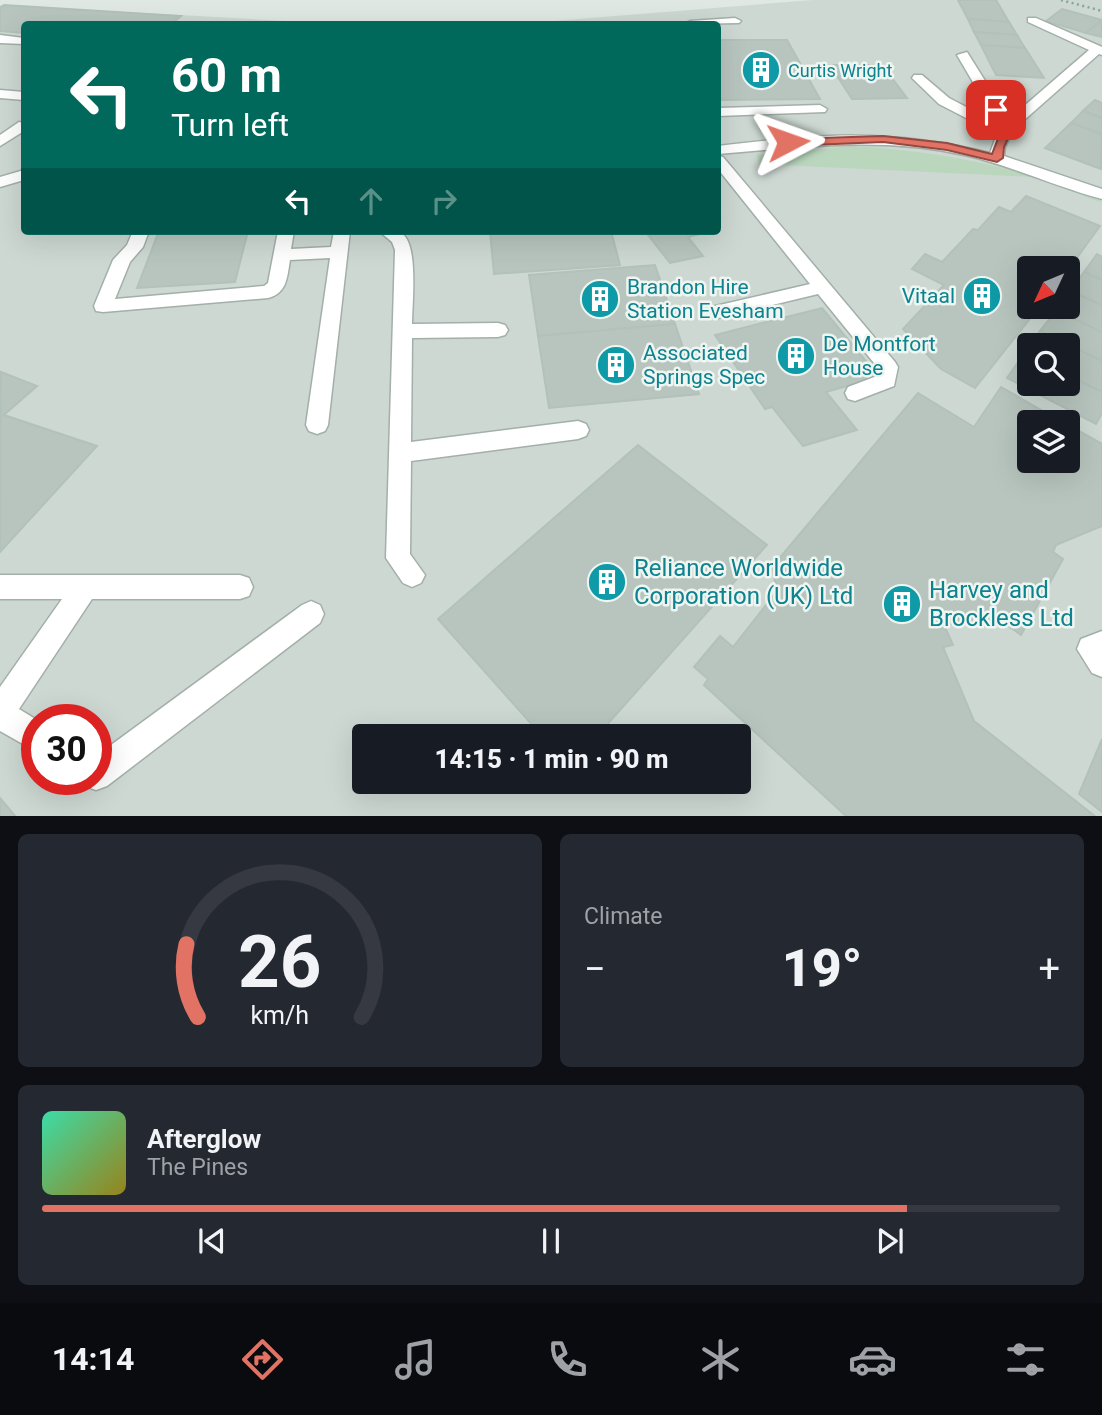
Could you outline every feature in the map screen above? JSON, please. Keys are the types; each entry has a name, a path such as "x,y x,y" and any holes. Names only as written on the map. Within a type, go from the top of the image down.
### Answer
{"street":[{"path":"997,158 998,147 1006,130 1099,50 1032,20"},
{"path":"721,22 735,21"},
{"path":"0,39 21,41"},
{"path":"963,55 1006,130"},
{"path":"918,78 944,101 1006,130"},
{"path":"0,94 21,96"},
{"path":"721,112 820,109"},
{"path":"0,125 21,126"},
{"path":"0,142 21,127"},
{"path":"721,150 811,140 883,139 947,147 997,158 1027,166 1102,194"},
{"path":"721,164 888,367 887,381 855,393"},
{"path":"0,182 21,176"},
{"path":"140,235 135,247 122,260 103,306 268,292 275,288 277,283 285,235"},
{"path":"317,425 341,235"},
{"path":"393,235 399,239 404,250 398,558 412,575"},
{"path":"282,255 339,252"},
{"path":"718,312 821,287"},
{"path":"402,331 498,330"},
{"path":"400,453 578,430"},
{"path":"0,587 240,586"},
{"path":"21,727 0,713 85,588"},
{"path":"112,763 311,614"},
{"path":"1102,645 1091,649 1102,663"}],"path":[{"path":"1060,0 1102,11"}],"shaded area":[{"path":"813,0 1102,0 1102,816 0,816 0,5 286,21 21,21 21,235 721,235 721,21 553,21"}],"green space":[{"path":"854,146 963,159 1033,177 759,164 757,155"},
{"path":"1038,178 1043,180 1102,203"}],"building":[{"path":"958,0 996,0 1009,22 968,19"},
{"path":"4,5 181,16 175,21 21,21 21,33 0,31 0,8"},
{"path":"1062,9 1102,20 1086,33 1046,21"},
{"path":"968,19 1009,22 1017,35 974,32"},
{"path":"1102,20 1102,37 1086,33"},
{"path":"974,32 1017,35 1025,48 981,45"},
{"name":"Curtis Wright","path":"721,40 787,40 820,99 721,100"},
{"path":"981,45 1025,48 1044,78 996,75"},
{"path":"830,65 882,65 907,98 852,99"},
{"path":"1095,100 1102,103 1102,118 1083,111"},
{"path":"1083,111 1102,118 1102,134 1071,123"},
{"path":"1071,123 1102,134 1101,169 1045,148"},
{"name":"Vitaal","path":"1026,196 1100,226 1078,256 1017,256 1017,319 1030,319 975,388 941,369 903,329 944,285 912,269 925,254 942,262 973,229 978,230 999,207 1011,212"},
{"path":"157,235 247,235 235,282 137,288"},
{"path":"490,235 612,235 620,265 494,274"},
{"path":"648,235 696,235 688,237 703,256 670,263"},
{"path":"1097,254 1102,257 1102,280 1084,272"},
{"name":"Brandon Hire Station Evesham","path":"655,265 675,324 538,336 529,275"},
{"path":"1084,272 1102,280 1102,305 1080,295 1080,277"},
{"path":"1080,295 1102,305 1102,332 1074,319 1080,319"},
{"name":"De Montfort House","path":"822,308 879,377 826,392 857,430 803,446 772,407 765,409 715,335"},
{"path":"1050,319 1074,319 1102,332 1102,361 1080,350 1080,333 1040,331"},
{"name":"Associated Springs Spec","path":"675,324 699,394 549,408 538,336"},
{"path":"1080,350 1102,361 1102,392 1080,381"},
{"path":"1017,364 1017,383 1007,378"},
{"path":"1,372 37,386 4,415 97,446 0,552"},
{"path":"1080,381 1102,392 1102,413 1096,424 1080,416 1080,410 1069,410 1042,396 1080,396"},
{"name":"Harvey and Brockless Ltd","path":"1001,387 1041,410 1017,410 1017,473 1080,473 1080,432 1102,444 1102,526 1056,545 1053,552 1063,559 1021,635 997,618 944,625 953,645 943,647 974,721 1095,816 846,816 751,728 751,724 746,724 704,685 708,679 694,667 720,636 733,647 777,591 772,567 918,393 974,427"},
{"name":"Reliance Worldwide Corporation (UK) Ltd","path":"638,445 767,545 608,724 531,724 438,619"},
{"path":"1102,739 1102,812 1079,794"},
{"path":"0,798 15,816 0,816"}],"place":[{"name":"Curtis Wright","path":"761,70"},
{"name":"Vitaal","path":"982,296"},
{"name":"Brandon Hire Station Evesham","path":"600,299"},
{"name":"De Montfort House","path":"796,356"},
{"name":"Associated Springs Spec","path":"616,365"},
{"name":"Reliance Worldwide Corporation (UK) Ltd","path":"607,582"},
{"name":"Harvey and Brockless Ltd","path":"902,604"}],"route":[{"path":"788,142 883,139 947,147 997,158 998,147 1007,128 996,110"}]}
